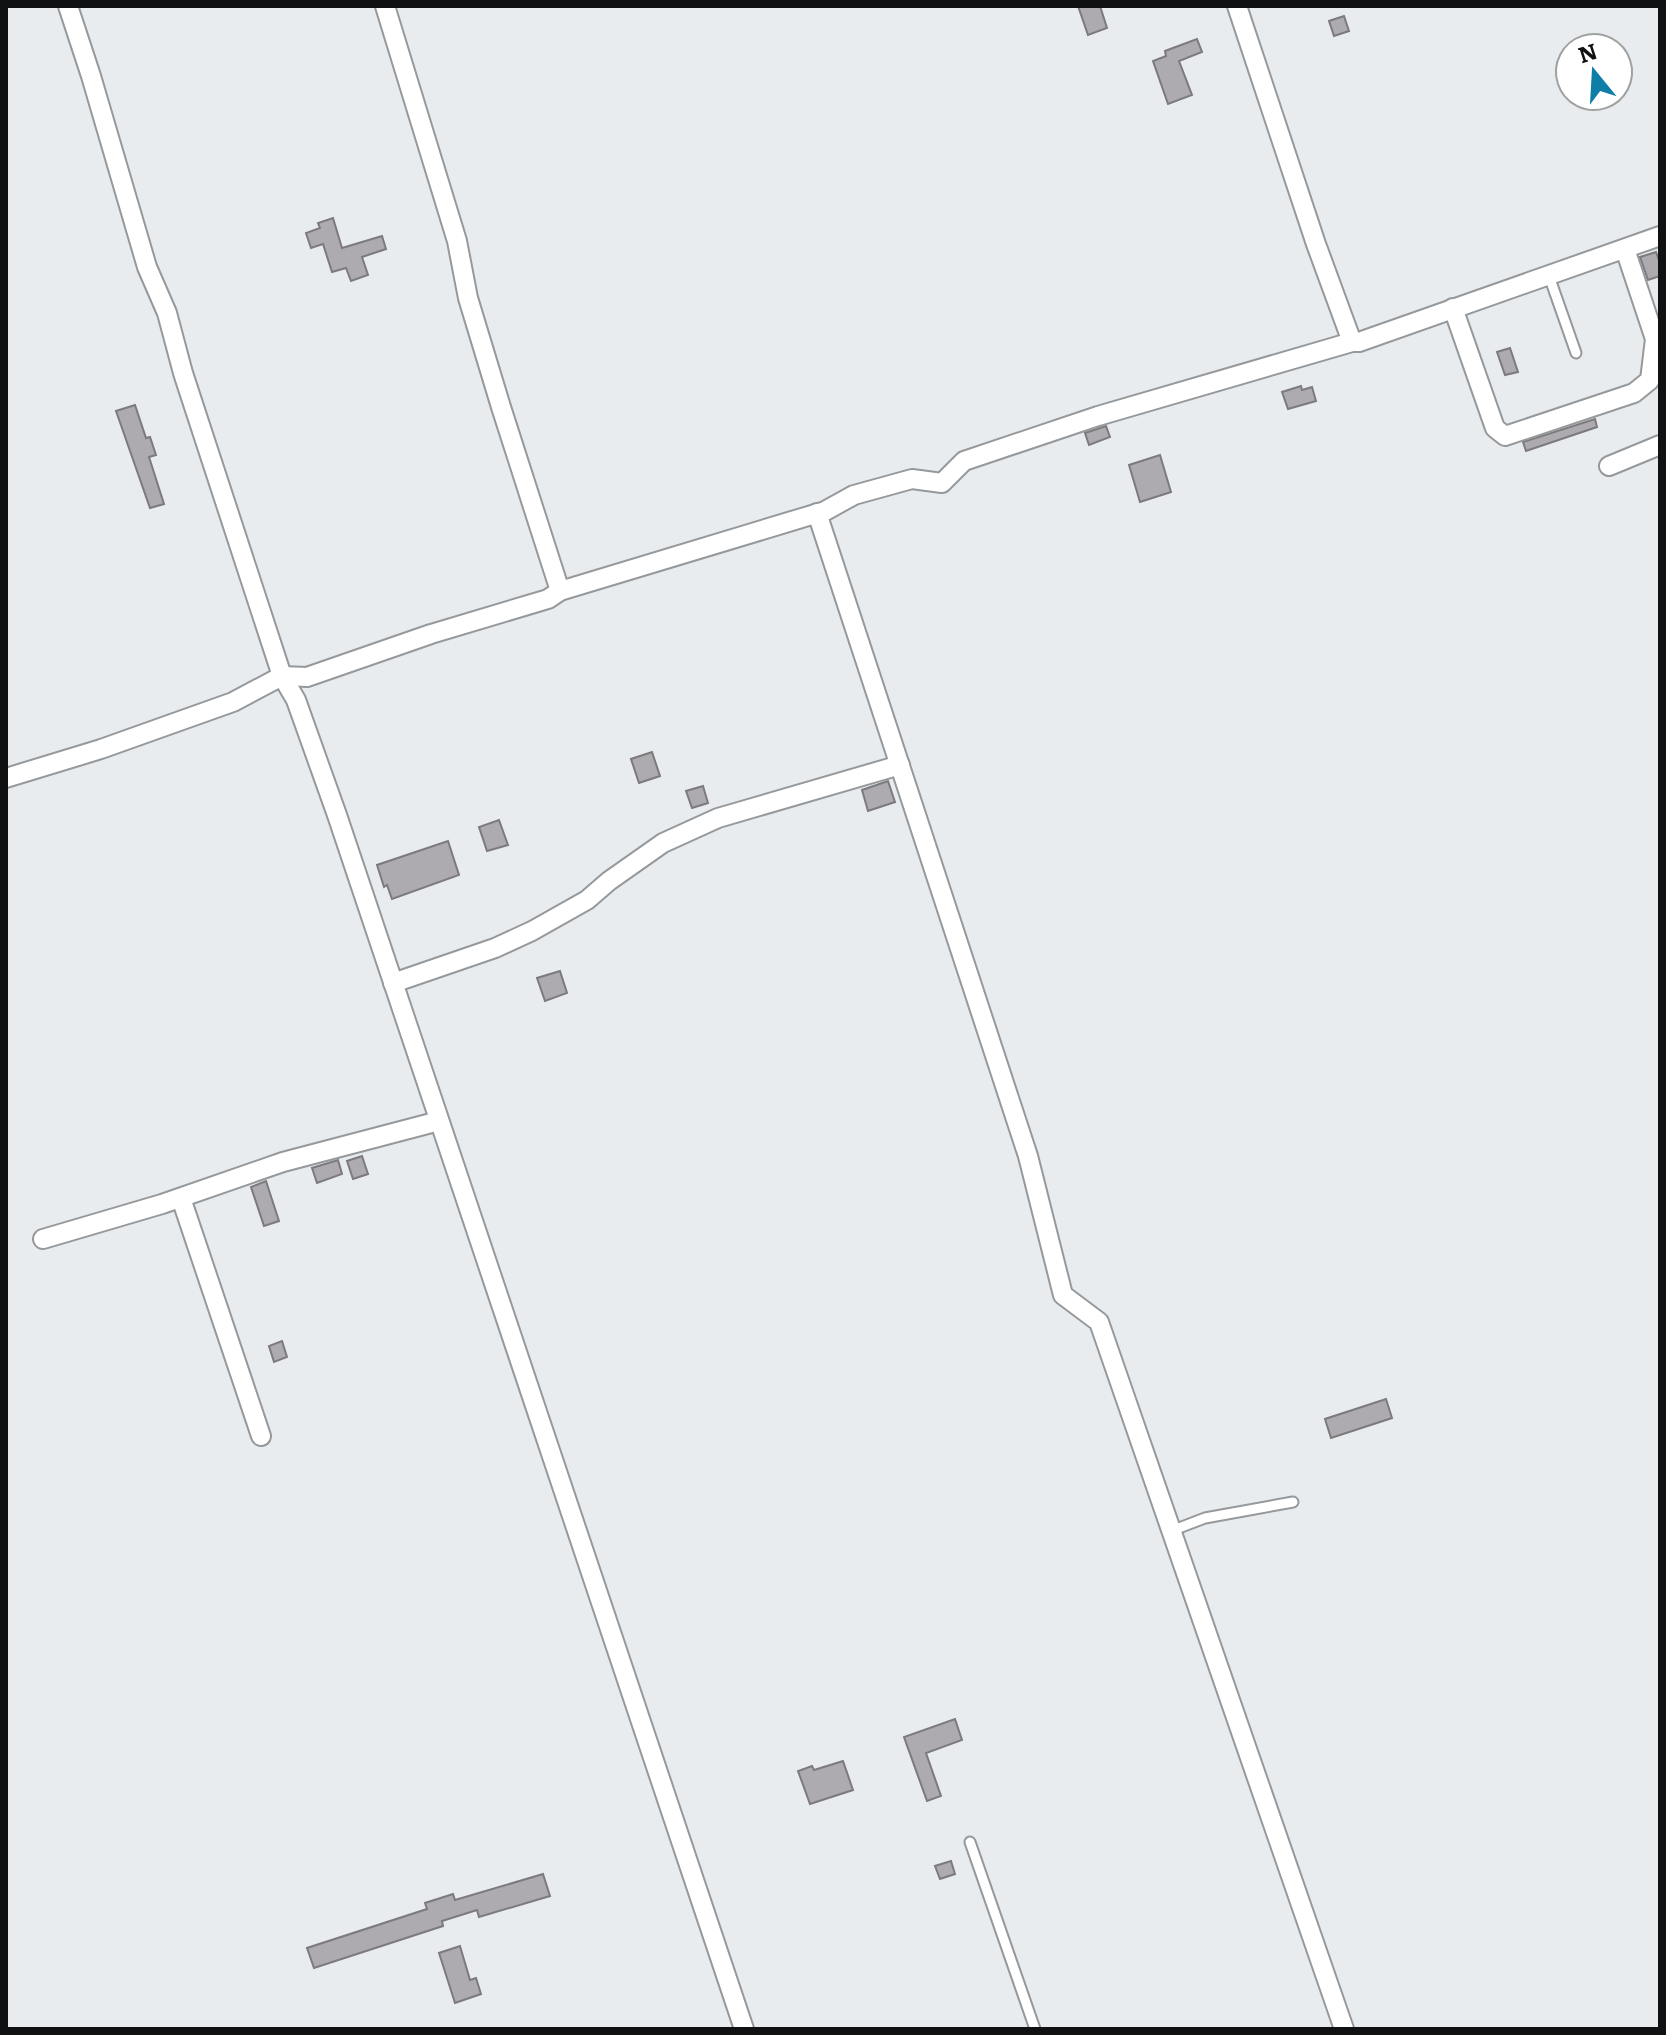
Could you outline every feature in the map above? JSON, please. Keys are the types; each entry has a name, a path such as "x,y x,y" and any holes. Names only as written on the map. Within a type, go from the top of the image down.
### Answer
{"street":[{"path":"68,6 147,267 167,313 183,373 282,676 296,700 322,772 744,2029"},
{"path":"385,6 457,241 468,298 492,380 560,591"},
{"path":"1237,6 1352,342"},
{"path":"6,778 101,749 233,702 282,676 307,677 431,634 548,599 560,591 825,511 854,495 912,479 942,483 964,461 1098,416 1359,342 1660,236"},
{"path":"1453,308 1495,428 1505,436 1634,393 1650,380 1655,339 1625,249"},
{"path":"1609,466 1660,445"},
{"path":"817,513 1028,1156 1063,1295 1099,1322 1344,2029"},
{"path":"393,983 495,948 532,931 587,900 663,843 718,818 900,765"},
{"path":"43,1239 181,1198 283,1162 439,1121"},
{"path":"181,1198 261,1436"}],"lane":[{"path":"1549,276 1576,353"},
{"path":"1171,1531 1205,1518 1293,1502"},
{"path":"970,1842 1035,2029"}],"building":[{"path":"1078,6 1100,6 1107,28 1088,35"},
{"path":"1344,16 1349,31 1334,36 1329,21"},
{"path":"1197,39 1202,52 1179,61 1192,95 1168,104 1153,61 1166,56 1165,51"},
{"path":"333,218 342,248 382,236 386,249 362,257 368,275 351,281 346,268 332,272 323,244 311,248 306,233 320,228 318,223"},
{"path":"1656,252 1660,276 1648,280 1640,257"},
{"path":"1510,348 1518,372 1505,375 1497,352"},
{"path":"1301,386 1302,390 1312,387 1316,401 1288,409 1282,392"},
{"path":"135,405 146,438 150,437 156,455 149,457 164,504 150,508 116,411"},
{"path":"1595,419 1597,427 1526,451 1523,442"},
{"path":"1106,426 1110,437 1089,445 1085,433"},
{"path":"1160,455 1171,492 1140,502 1129,465"},
{"path":"652,752 660,776 639,783 631,759"},
{"path":"888,781 895,802 868,811 862,790"},
{"path":"703,786 708,803 692,808 686,791"},
{"path":"499,820 508,845 487,851 479,827"},
{"path":"448,841 459,875 392,899 387,885 384,887 377,865"},
{"path":"560,971 567,993 545,1001 537,978"},
{"path":"362,1156 368,1174 353,1179 347,1161"},
{"path":"338,1160 342,1174 317,1183 312,1168"},
{"path":"266,1181 279,1221 264,1226 251,1187"},
{"path":"282,1341 287,1357 274,1362 269,1346"},
{"path":"1386,1399 1392,1418 1331,1438 1325,1419"},
{"path":"955,1719 962,1740 926,1753 941,1796 927,1801 904,1737"},
{"path":"843,1761 853,1790 810,1804 798,1771 812,1766 814,1770"},
{"path":"951,1861 955,1874 940,1879 935,1866"},
{"path":"543,1874 550,1896 479,1917 477,1910 442,1921 443,1926 314,1968 307,1948 427,1909 425,1903 453,1894 455,1900"},
{"path":"460,1946 470,1980 476,1978 481,1994 455,2003 439,1953"}]}
